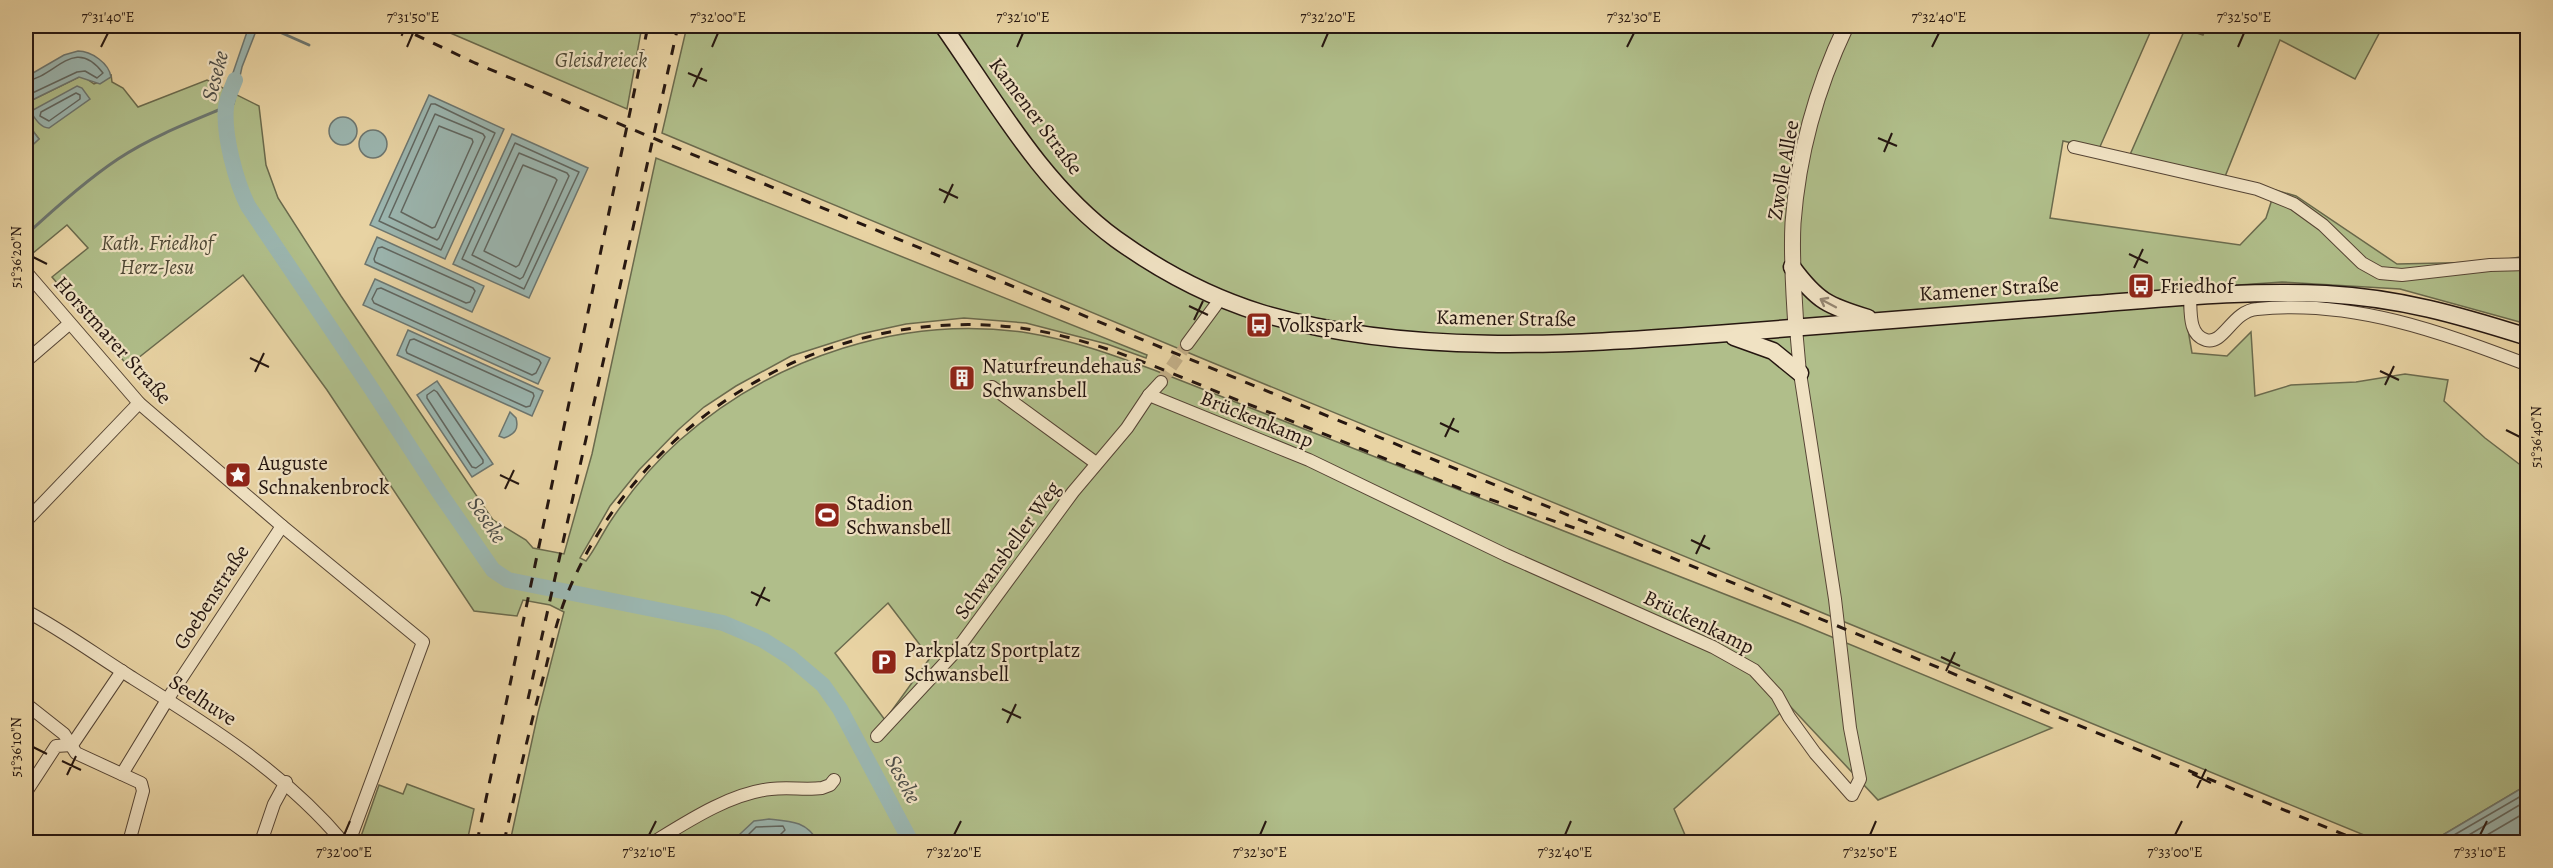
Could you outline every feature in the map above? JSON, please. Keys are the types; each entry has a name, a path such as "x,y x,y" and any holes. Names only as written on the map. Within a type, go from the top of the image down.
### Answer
{"main road":[{"name":"Kamener Straße","path":"943,26 1040,165 1099,226 1135,252 1221,298 1263,313 1312,325 1422,340 1538,344 1721,334 2190,296 2282,292 2364,297 2434,308 2528,338"},
{"path":"1792,267 1819,299 1839,309 1877,320"},
{"path":"1721,334 1773,351 1800,373"}],"street":[{"name":"Zwolle Allee","path":"1796,328 1792,267 1796,196 1809,132 1823,82 1846,26"},
{"path":"2074,147 2258,189 2280,197 2308,214 2362,263 2380,273 2402,275 2490,265 2528,264"},
{"name":"Horstmarer Straße","path":"26,272 139,403 282,526 423,642 349,843"},
{"path":"2190,296 2192,327 2196,335 2203,340 2211,341 2219,338 2246,311 2274,308 2325,309 2373,315 2433,331 2528,365"},
{"path":"1187,344 1221,298"},
{"path":"26,361 69,324"},
{"name":"Brückenkamp","path":"1149,395 1309,460 1506,555 1713,647 1754,670 1777,695 1789,717 1815,753 1852,795 1860,780 1850,728 1835,599 1800,373 1796,328"},
{"name":"Schwansbeller Weg","path":"877,736 956,651 1096,463 1127,428 1149,395 1161,382"},
{"path":"992,387 1096,463"},
{"path":"26,521 139,403"},
{"name":"Goebenstraße","path":"122,774 167,700 282,526"},
{"name":"Seelhuve","path":"26,611 227,738 286,782 318,813 343,843"},
{"path":"72,745 122,671"},
{"path":"26,705 64,734 76,753 141,783 143,791 129,843"},
{"path":"26,792 56,746 72,745"},
{"path":"654,843 680,825 722,804 770,789 822,788 830,785 834,780"},
{"path":"261,843 274,804 286,782"}],"green space":[{"name":"Gleisdreieck","path":"434,26 642,26 627,109"},
{"path":"687,26 2153,26 2099,149 2063,141 2050,218 2240,245 2266,218 2275,190 2296,196 2397,264 2489,262 2527,256 2527,324 2400,289 2282,282 2181,289 2192,353 2227,356 2251,332 2255,396 2291,385 2356,382 2405,374 2448,380 2444,401 2485,438 2527,470 2527,785 2431,842 2381,842 1206,360 662,133"},
{"path":"2207,26 2383,26 2355,79 2280,40 2224,179 2129,157 2185,29 2203,35"},
{"name":"Kath. Friedhof Herz-Jesu","path":"111,74 112,82 123,88 138,107 207,80 259,106 266,165 278,198 341,296 493,520 526,540 533,548 564,554 592,454 656,158 1147,355 1146,358 1107,344 1026,323 964,318 906,324 860,334 791,356 736,386 704,407 678,430 639,470 610,506 580,558 586,561 619,508 662,458 680,440 717,411 757,386 799,365 843,348 888,337 935,330 981,329 1028,333 1076,344 1154,370 1798,623 2052,728 1878,800 1789,705 1674,809 1688,842 510,842 538,713 564,612 550,605 523,600 517,616 474,611 327,390 243,275 128,366 52,277 88,248 67,225 33,253 26,248 26,151 39,139 26,122 26,103 79,77 84,77 94,84 111,77","holes":["888,603 930,658 885,720 835,653"]},
{"path":"407,784 474,809 467,842 359,842 379,785 403,794"}],"water":[{"path":"249,26 258,26 242,67 234,104 224,99"},
{"path":"78,51 99,59 107,67 111,77 100,84 79,77 26,103 26,77 64,55"},
{"path":"77,86 82,88 90,99 49,128 39,123 32,114 33,110"},
{"path":"429,95 504,129 445,259 370,225"},
{"path":"343,117 353,121 357,131 353,141 343,145 333,141 329,131 333,121"},
{"path":"26,122 39,139 26,151"},
{"path":"373,130 383,134 387,144 383,154 373,158 363,154 359,144 363,134"},
{"path":"512,134 588,168 529,298 453,264"},
{"path":"377,237 484,286 472,312 365,264"},
{"path":"375,279 550,358 538,384 363,305"},
{"path":"408,330 543,391 532,416 397,355"},
{"path":"437,381 493,464 472,477 417,395"},
{"path":"510,412 516,418 517,425 511,435 504,438 499,436"},
{"path":"2527,785 2527,842 2431,842"},
{"path":"769,819 797,823 809,830 818,842 795,842 788,836 780,842 747,842 740,834 754,821"}],"waterway":[{"path":"266,26 309,45"},
{"name":"Seseke","path":"235,80 228,97 226,130 235,171 248,206 493,570 508,580 723,623 763,640 790,657 823,685 840,709 911,842"},
{"path":"26,235 59,205 118,159 157,137 226,107"}],"tunnel":[{"path":"1161,382 1187,344"}],"railway":[{"path":"383,26 403,35"},
{"path":"397,26 475,63 660,141 2362,842"},
{"path":"477,842 648,26"},
{"path":"528,699 678,26"},
{"path":"504,842 558,620 568,592 602,527 646,470 698,421 757,381 821,351 890,332 961,325 1034,330 1061,336 1141,361 1459,488 1595,535"}],"place":[{"name":"Friedhof","path":"2141,286"},
{"name":"Volkspark","path":"1259,325"},
{"name":"Naturfreundehaus Schwansbell","path":"962,378"},
{"name":"Auguste Schnakenbrock","path":"238,475"},
{"name":"Stadion Schwansbell","path":"827,515"},
{"name":"Parkplatz Sportplatz Schwansbell","path":"884,662"}]}
